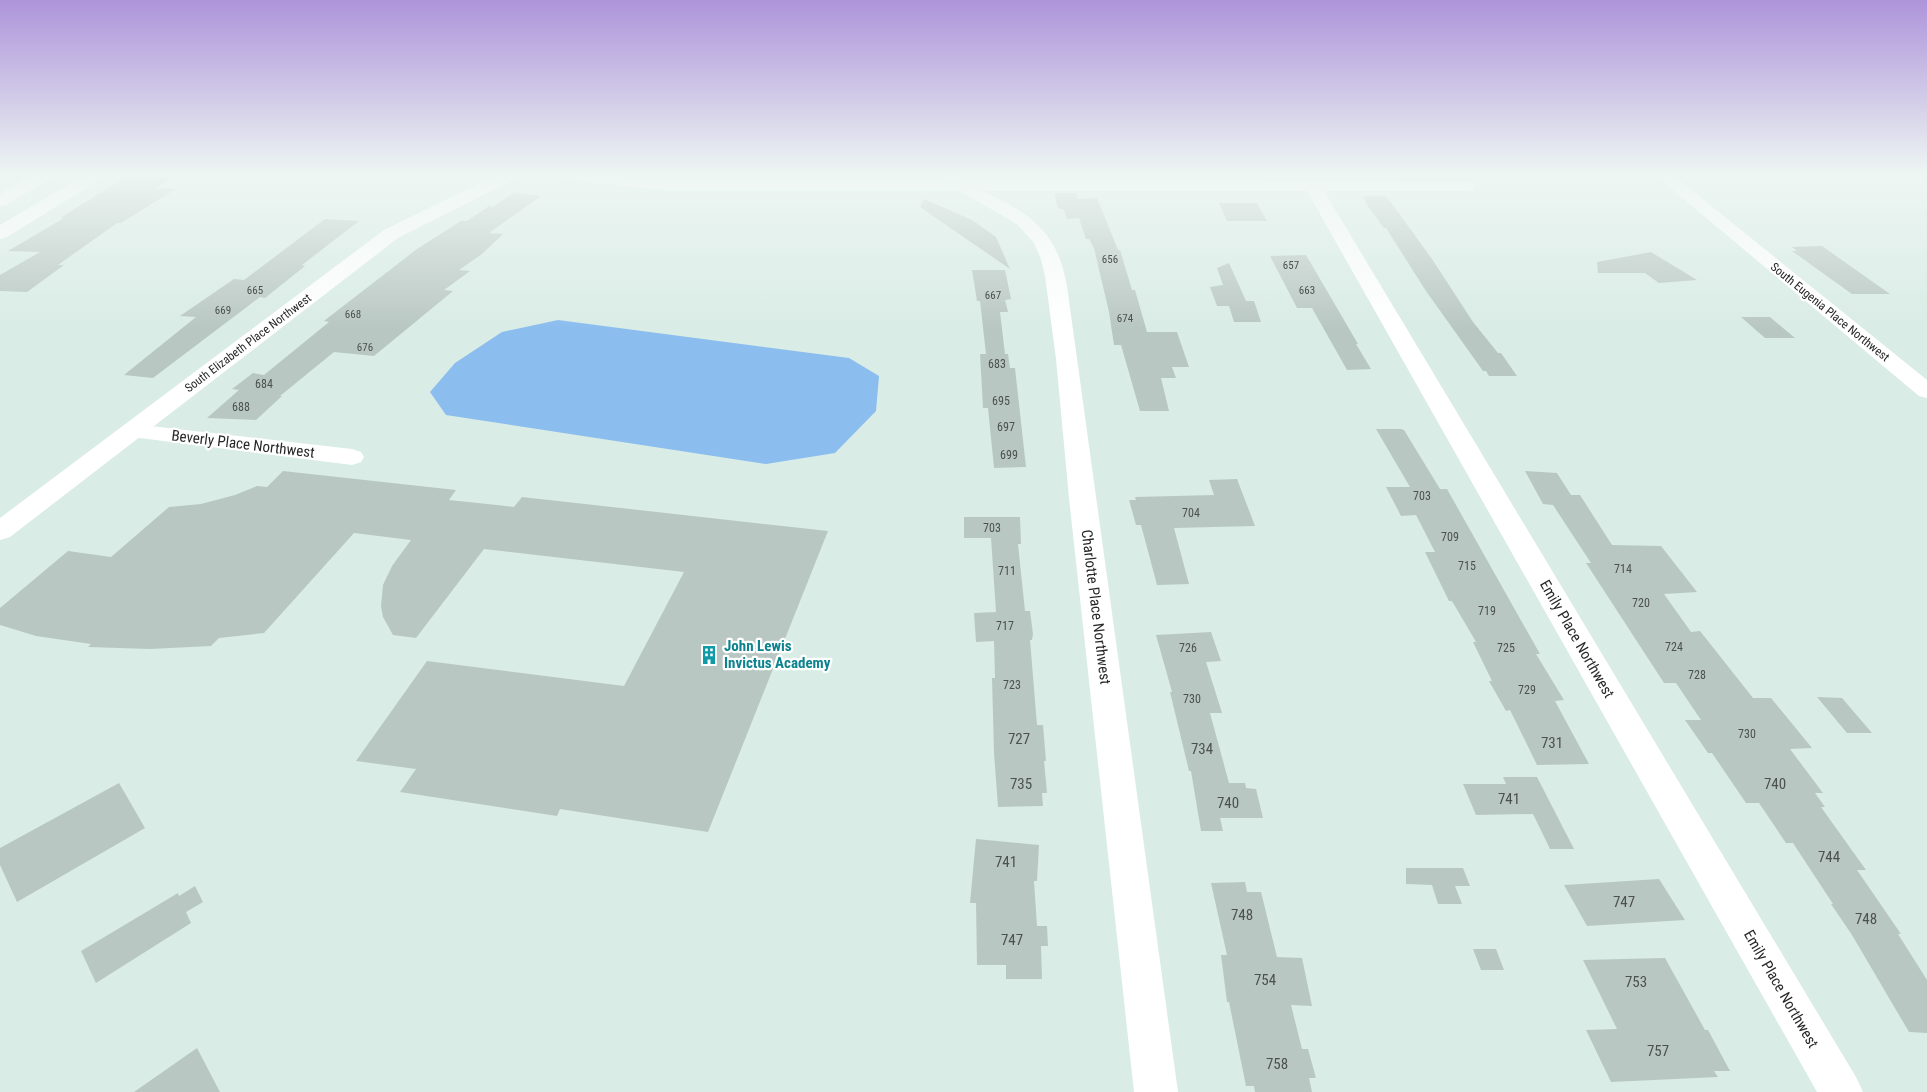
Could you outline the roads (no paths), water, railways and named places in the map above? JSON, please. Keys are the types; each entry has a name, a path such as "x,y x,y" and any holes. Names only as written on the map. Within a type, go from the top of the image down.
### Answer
{"street":[{"path":"0,233 11,226"},
{"name":"South Elizabeth Place Northwest","path":"0,531 391,234 407,226"},
{"name":"Charlotte Place Northwest","path":"1028,226 1042,239 1052,259 1069,370 1082,496 1156,1092"},
{"name":"Emily Place Northwest","path":"1336,226 1841,1092"},
{"name":"South Eugenia Place Northwest","path":"1725,226 1927,391"},
{"name":"Beverly Place Northwest","path":"133,431 352,457"}],"place":[{"name":"John Lewis Invictus Academy","path":"709,655"}]}
